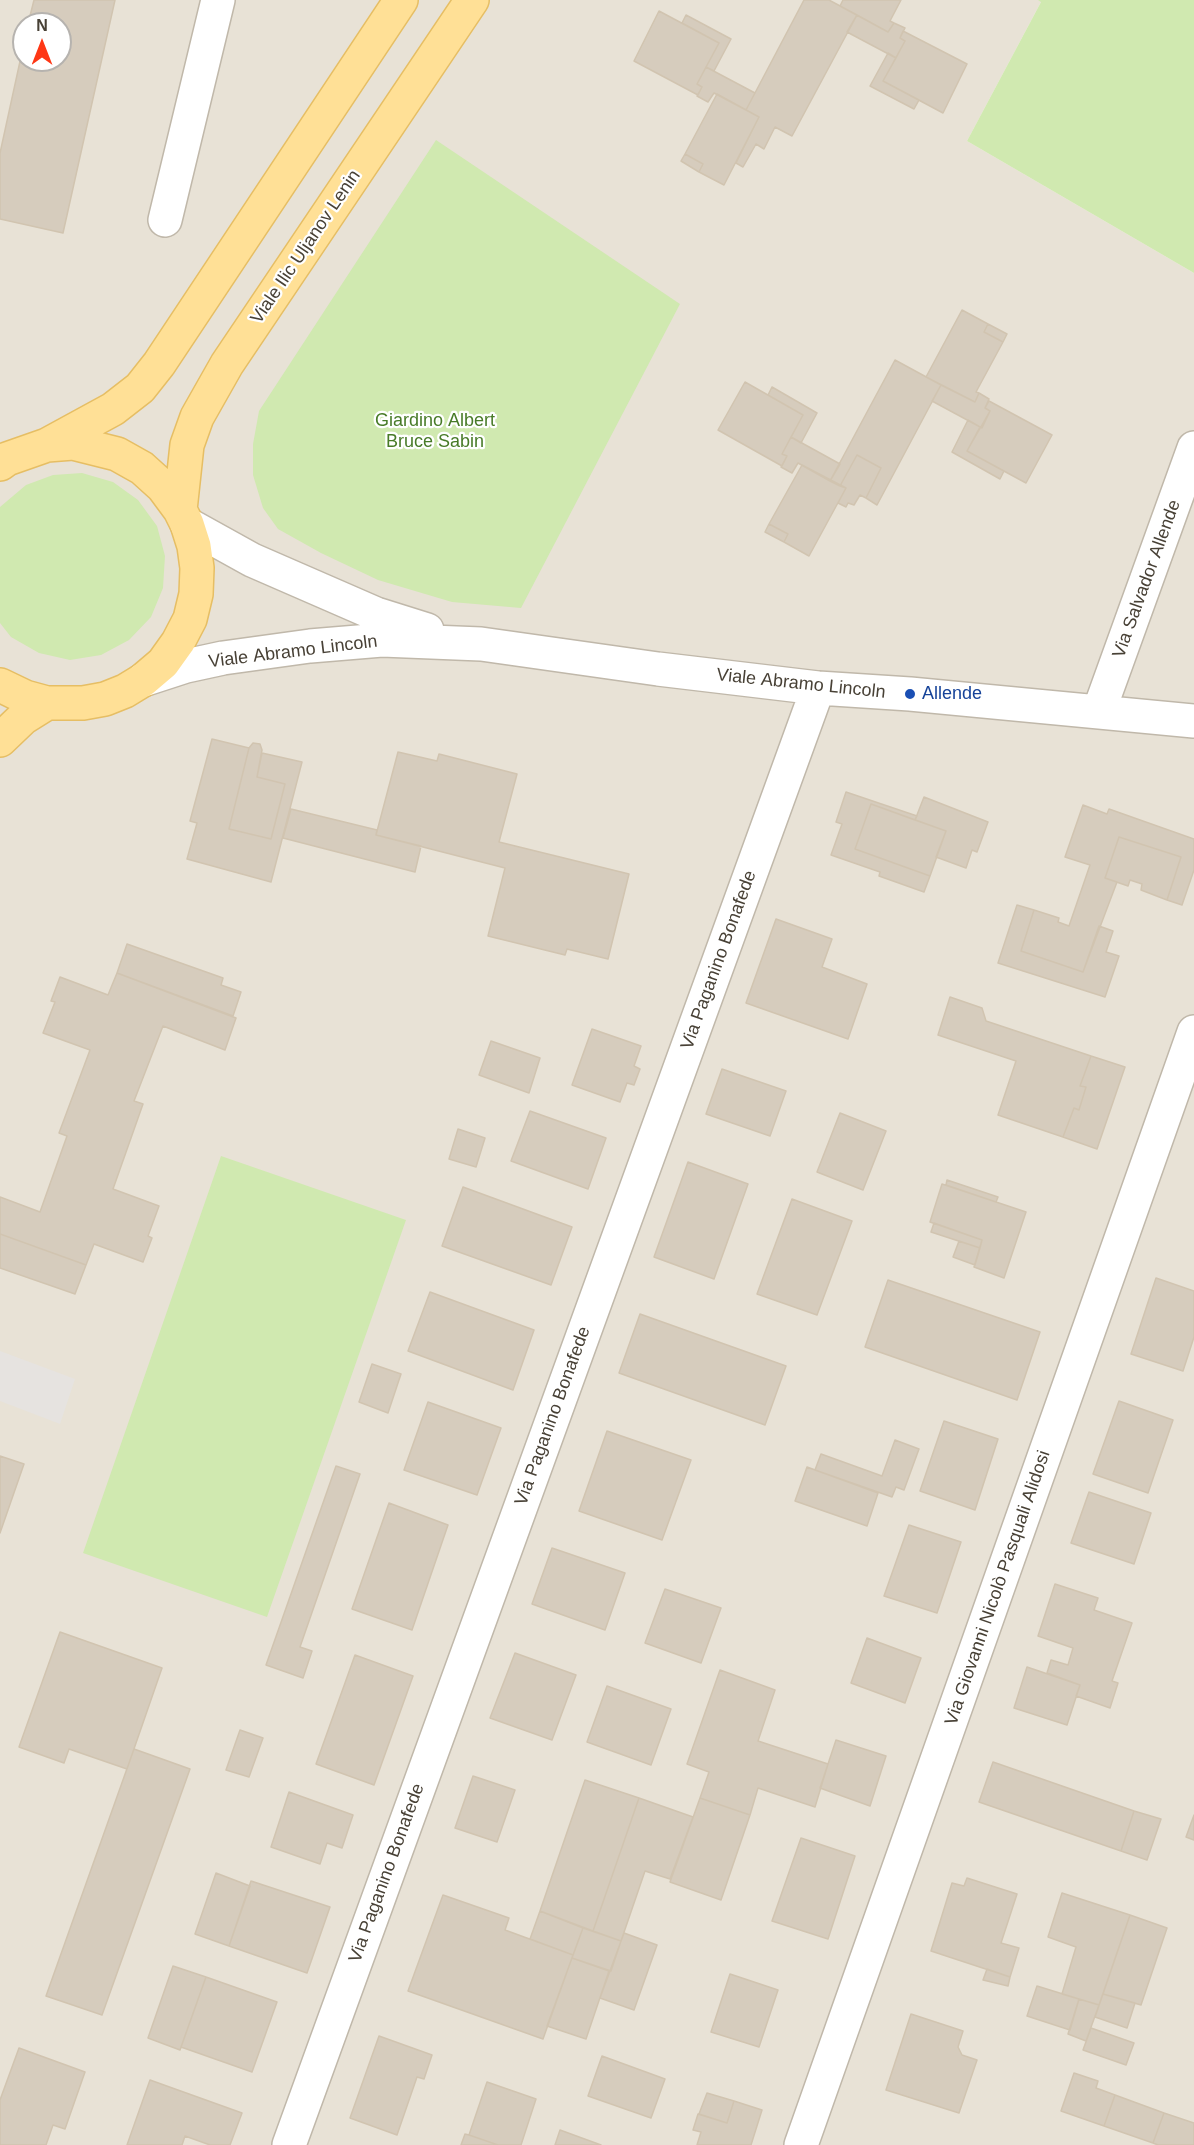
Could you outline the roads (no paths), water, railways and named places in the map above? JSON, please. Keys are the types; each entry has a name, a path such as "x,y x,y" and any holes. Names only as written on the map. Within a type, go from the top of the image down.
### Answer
{"main road":[{"path":"2,461 46,445 113,409 140,388 159,364 401,0"},
{"name":"Viale Ilic Uljanov Lenin","path":"184,517 187,445 197,417 227,364 472,0"},
{"path":"0,685 25,698 48,703 83,703 105,699 143,680 163,663 178,642 190,619 196,594 197,568 194,546 184,517 163,487 142,468 117,454 73,443 46,445"},
{"path":"0,740 23,718 48,703"}],"street":[{"path":"165,220 218,0"},
{"name":"Via Salvador Allende","path":"1099,711 1194,447"},
{"name":"Viale Abramo Lincoln","path":"184,517 252,560 376,614 481,644"},
{"name":"Viale Abramo Lincoln","path":"143,680 186,666 223,658 310,646 382,640 481,644 658,669 818,688 1194,721"},
{"name":"Via Paganino Bonafede","path":"289,2145 818,688"},
{"name":"Via Giovanni Nicolò Pasquali Alidosi","path":"801,2145 1194,1032"}],"place":[{"name":"Allende","path":"910,694"}],"park label":[{"name":"Giardino Albert Bruce Sabin","path":"435,431"}]}
